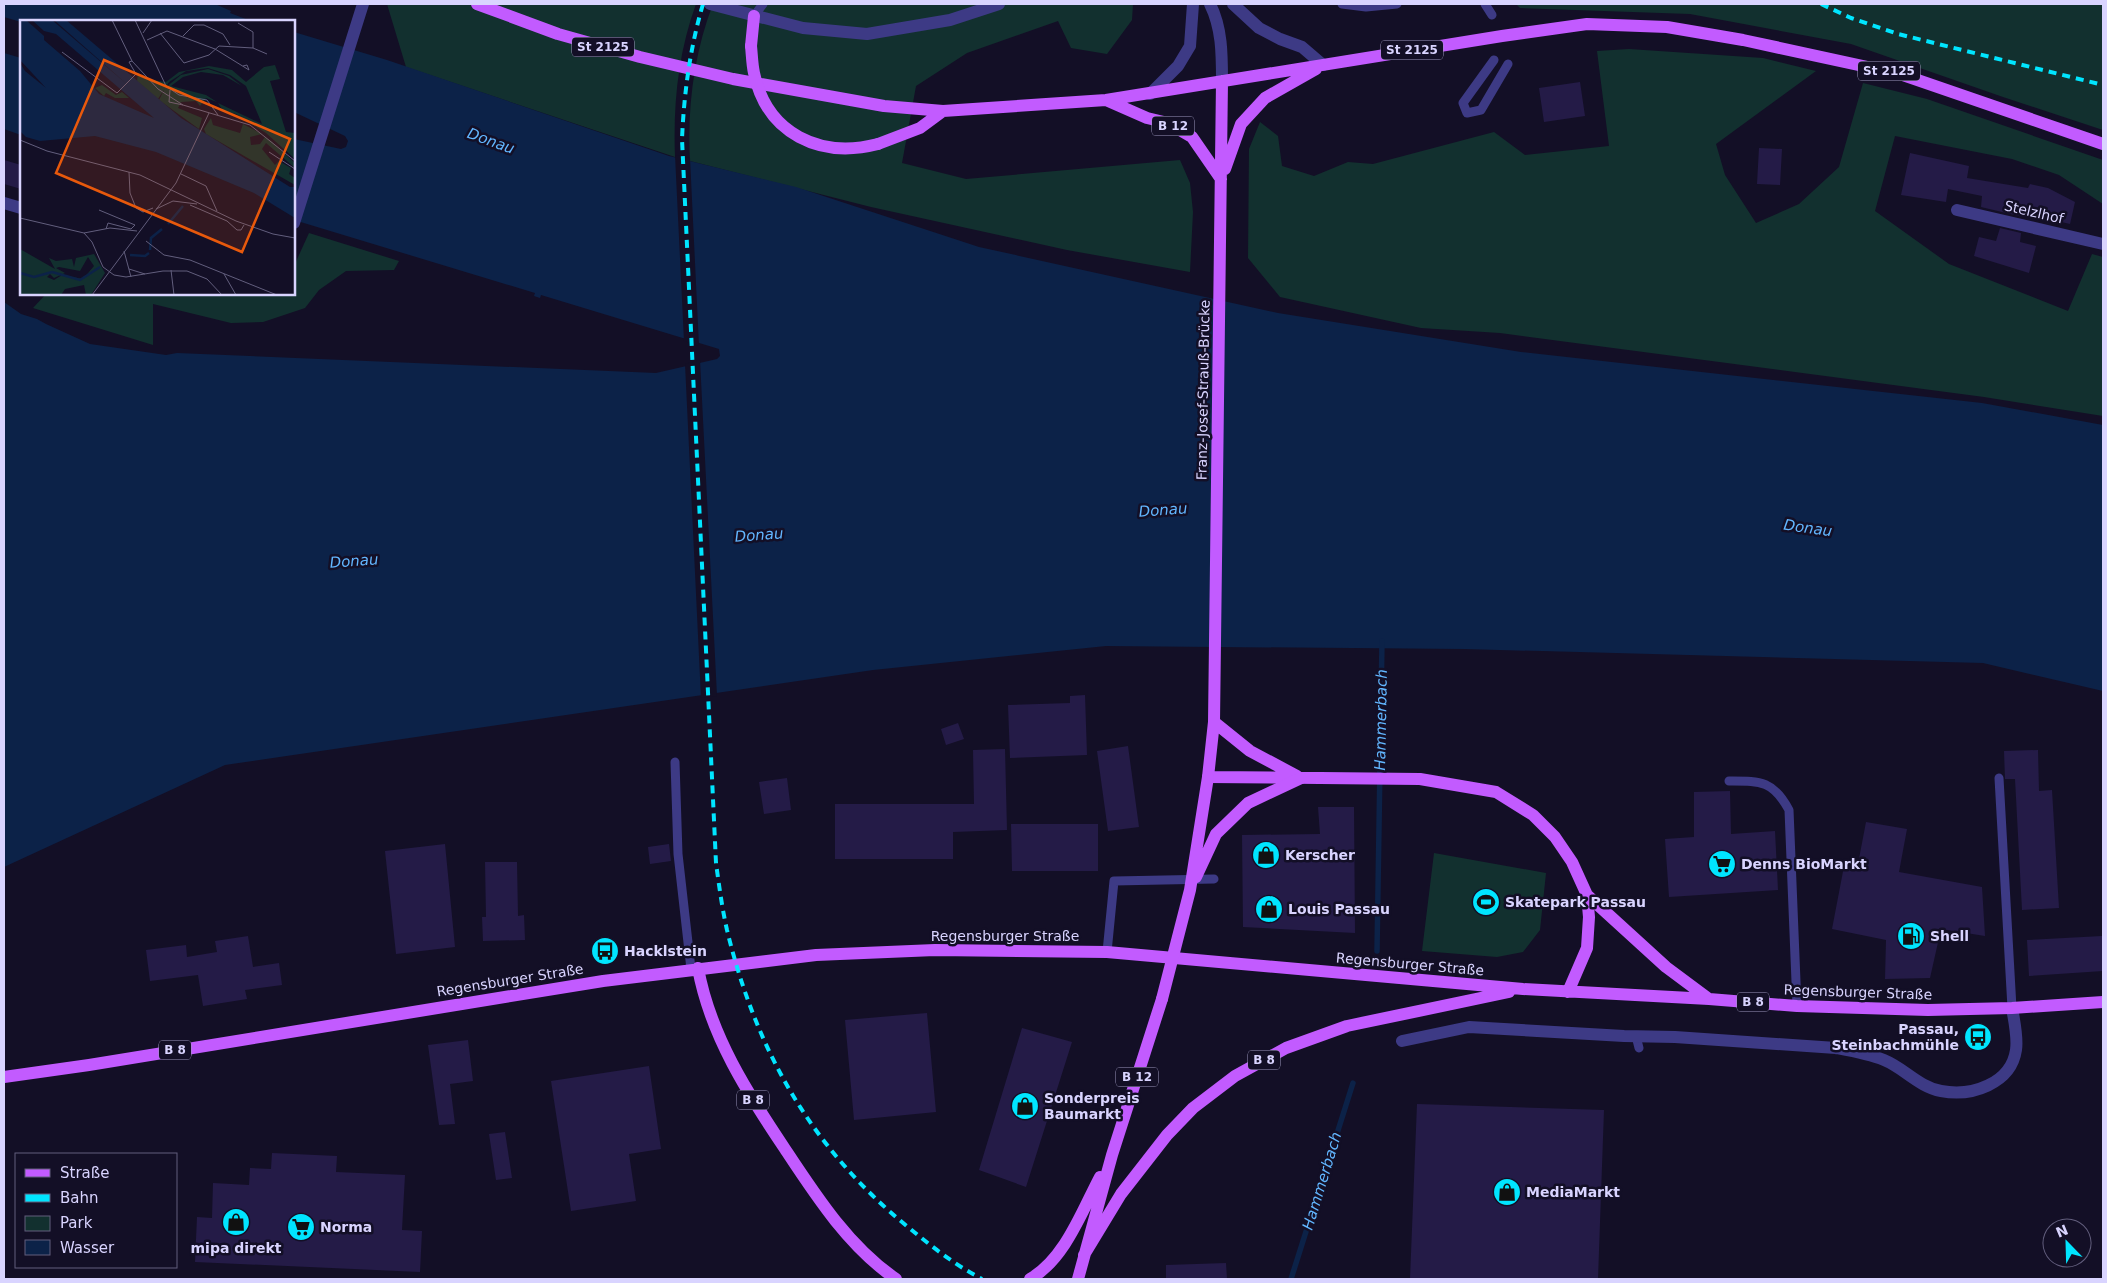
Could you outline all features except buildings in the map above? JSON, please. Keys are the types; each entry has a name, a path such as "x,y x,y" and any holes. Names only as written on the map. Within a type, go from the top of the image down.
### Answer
{"main road":[{"name":"St 2125","path":"476,4 558,34 640,57 714,74 884,106 943,111 1106,100 1587,24 1667,28 1743,40 1900,74 2103,144"},
{"path":"754,16 751,46 754,74 771,112 782,126 799,138 825,147 858,149 878,144 920,128 943,111"},
{"path":"1222,179 1241,124 1265,98 1323,65"},
{"name":"Franz-Josef-Strauß-Brücke","path":"1214,722 1222,81"},
{"name":"B 12","path":"1106,100 1147,118 1168,123 1192,137 1222,179"},
{"path":"1214,722 1250,751 1301,778"},
{"name":"B 12","path":"1078,1279 1112,1155 1162,998 1190,890 1208,777 1214,722"},
{"path":"1208,777 1420,779 1496,792 1533,815 1555,837 1572,862 1586,895 1589,917 1587,948 1568,992"},
{"path":"1190,890 1216,834 1248,803 1301,778"},
{"path":"1586,895 1666,967 1709,999"},
{"name":"Regensburger Straße","path":"4,1077 88,1065 579,984 816,955 935,950 1107,952 1523,989 1709,999 1797,1006 1928,1010 2012,1008 2103,1002"},
{"name":"B 8","path":"695,969 714,1025 743,1085 834,1219 864,1252 896,1279"},
{"name":"B 8","path":"1084,1255 1121,1194 1167,1136 1193,1108 1235,1076 1286,1048 1347,1026 1523,989"},
{"path":"1030,1279 1054,1258 1071,1232 1112,1155"}],"street":[{"path":"710,4 802,28 867,34 950,20 999,4"},
{"path":"1150,94 1178,66 1190,46 1193,4"},
{"path":"1210,4 1216,16 1222,44 1222,81"},
{"path":"1233,4 1259,28 1280,39 1302,47 1323,65"},
{"path":"295,220 363,7"},
{"path":"4,203 20,208"},
{"name":"Stelzlhof","path":"1957,210 2103,244"},
{"path":"1399,1044 1469,1027 1637,1042 1836,1048 1886,1060 1917,1081 1940,1091 1966,1093 1988,1086 2009,1070 2016,1049 2012,1008"}],"lane":[{"path":"754,16 763,4"},
{"path":"1342,4 1366,7 1397,4"},
{"path":"1485,4 1492,15"},
{"path":"1494,60 1463,103 1467,113 1481,110 1508,64"},
{"path":"675,762 678,854 695,969"},
{"path":"1999,778 2012,1008"},
{"path":"1729,781 1759,781 1773,788 1782,796 1788,810 1797,1006"},
{"path":"1107,952 1114,881 1214,879"}],"green space":[{"path":"387,4 696,4 685,41 678,79 675,157 406,67"},
{"path":"713,4 1133,4 1132,20 1107,54 1071,48 1058,21 967,53 916,86 902,163 966,179 1180,160 1190,183 1193,212 1190,272 1067,250 871,207 690,161 689,141 693,81 701,42"},
{"path":"1516,4 2103,4 2103,130 1851,44 1690,14 1520,8"},
{"path":"1629,49 1763,58 1816,71 1716,144 1725,175 1756,223 1799,204 1839,167 1863,83 1927,99 2103,160 2103,204 2059,175 2012,159 1895,136 1875,211 1949,264 2068,311 2092,254 2103,257 2103,416 1984,397 1500,333 1421,328 1280,297 1248,258 1249,149 1260,122 1278,136 1282,166 1314,176 1348,162 1373,164 1494,132 1525,155 1609,146 1597,51"},
{"path":"309,233 399,261 394,270 346,271 319,290 305,308 263,322 231,323 153,304 153,345 33,308 45,295 295,295 295,264"},
{"name":"Skatepark Passau","path":"1434,853 1546,873 1540,930 1523,952 1497,957 1422,951"}],"water":[{"path":"4,4 215,4 231,11 230,13 248,20 20,20 20,22 4,17"},
{"name":"Donau","path":"295,32 387,60 669,156 796,187 979,247 1278,313 1521,352 1982,403 2103,425 2103,691 1983,663 1464,649 1106,646 873,670 225,765 4,867 4,302 21,314 37,319 90,344 166,355 177,353 656,373 717,359 720,356 719,349 541,295 540,298 534,296 535,293 295,220 295,139 341,149 346,147 348,141 345,136 295,112"},
{"path":"4,53 20,58 20,135 4,129"}],"pier":[{"path":"675,155 690,158 699,346 684,341"},
{"path":"700,360 717,696 701,698 685,364"}],"waterway":[{"name":"Hammerbach","path":"1377,951 1382,641"},
{"name":"Hammerbach","path":"1291,1279 1353,1083"}],"railway":[{"path":"703,4 688,71 682,139 716,863 727,930 739,974 771,1056 792,1094 816,1130 843,1164 908,1227 962,1268 982,1279"},
{"path":"1821,4 1851,18 1898,34 2103,85"}],"place":[{"name":"Kerscher","path":"1266,855"},
{"name":"Denns BioMarkt","path":"1722,864"},
{"name":"Skatepark Passau","path":"1486,902"},
{"name":"Louis Passau","path":"1269,909"},
{"name":"Shell","path":"1911,936"},
{"name":"Hacklstein","path":"605,951"},
{"name":"Passau, Steinbachmühle","path":"1978,1037"},
{"name":"Sonderpreis Baumarkt","path":"1025,1106"},
{"name":"MediaMarkt","path":"1507,1192"},
{"name":"mipa direkt","path":"236,1222"},
{"name":"Norma","path":"301,1227"}]}
